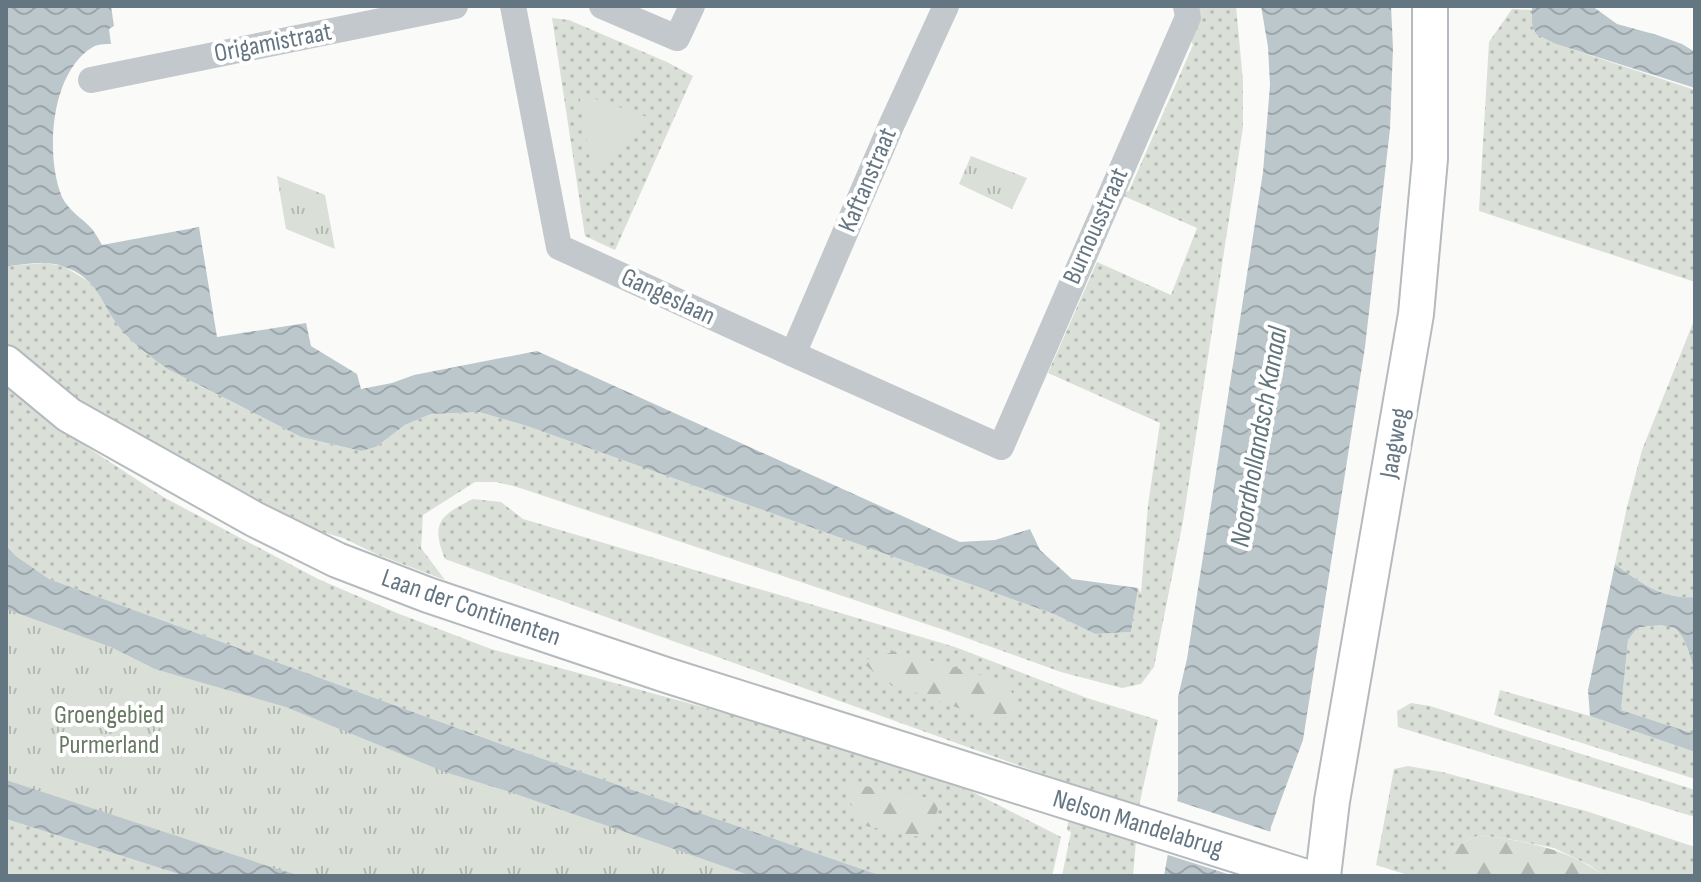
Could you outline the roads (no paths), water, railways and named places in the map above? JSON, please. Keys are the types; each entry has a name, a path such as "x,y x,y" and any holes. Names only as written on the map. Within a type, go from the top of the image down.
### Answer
{"main road":[{"name":"Jaagweg","path":"1323,876 1332,801 1416,314 1430,159 1430,6"},
{"name":"Laan der Continenten","path":"6,363 69,415 254,519 337,560 428,595 666,675 973,772"},
{"name":"Nelson Mandelabrug","path":"973,772 1303,876"}],"street":[{"name":"Origamistraat","path":"91,80 455,6"},
{"name":"Gangeslaan","path":"513,6 559,247 1001,447"},
{"path":"602,6 677,38 692,6"},
{"name":"Kaftanstraat","path":"793,354 946,6"},
{"name":"Burnousstraat","path":"1001,447 1188,17 1186,6"}],"water":[{"path":"6,6 111,6 114,26 109,29 111,44 95,46 79,59 60,95 53,138 62,197 92,229 102,245 199,227 217,337 306,323 311,346 357,374 361,389 414,375 537,351 960,542 995,540 1030,529 1040,550 1072,579 1138,588 1131,632 1095,634 1054,614 527,426 479,412 431,414 405,425 376,447 361,451 301,437 168,369 125,334 84,277 49,263 6,266"},
{"name":"Noordhollandsch Kanaal","path":"1261,6 1391,6 1390,129 1365,347 1303,740 1271,827 1264,876 1164,876 1178,796 1178,697 1187,659 1263,172 1270,85"},
{"path":"1532,6 1592,6 1617,24 1682,44 1695,52 1695,88 1556,44 1536,34 1532,23"},
{"path":"6,545 16,556 49,579 509,747 882,876 752,876 445,772 286,707 155,669 111,647 6,609"},
{"path":"1615,564 1662,593 1695,597 1695,671 1687,646 1678,632 1664,626 1637,628 1628,640 1621,710 1695,734 1695,752 1590,716 1588,690"},
{"path":"6,780 301,876 185,876 6,819"}],"park label":[{"name":"Groengebied Purmerland","path":"109,730"}]}
